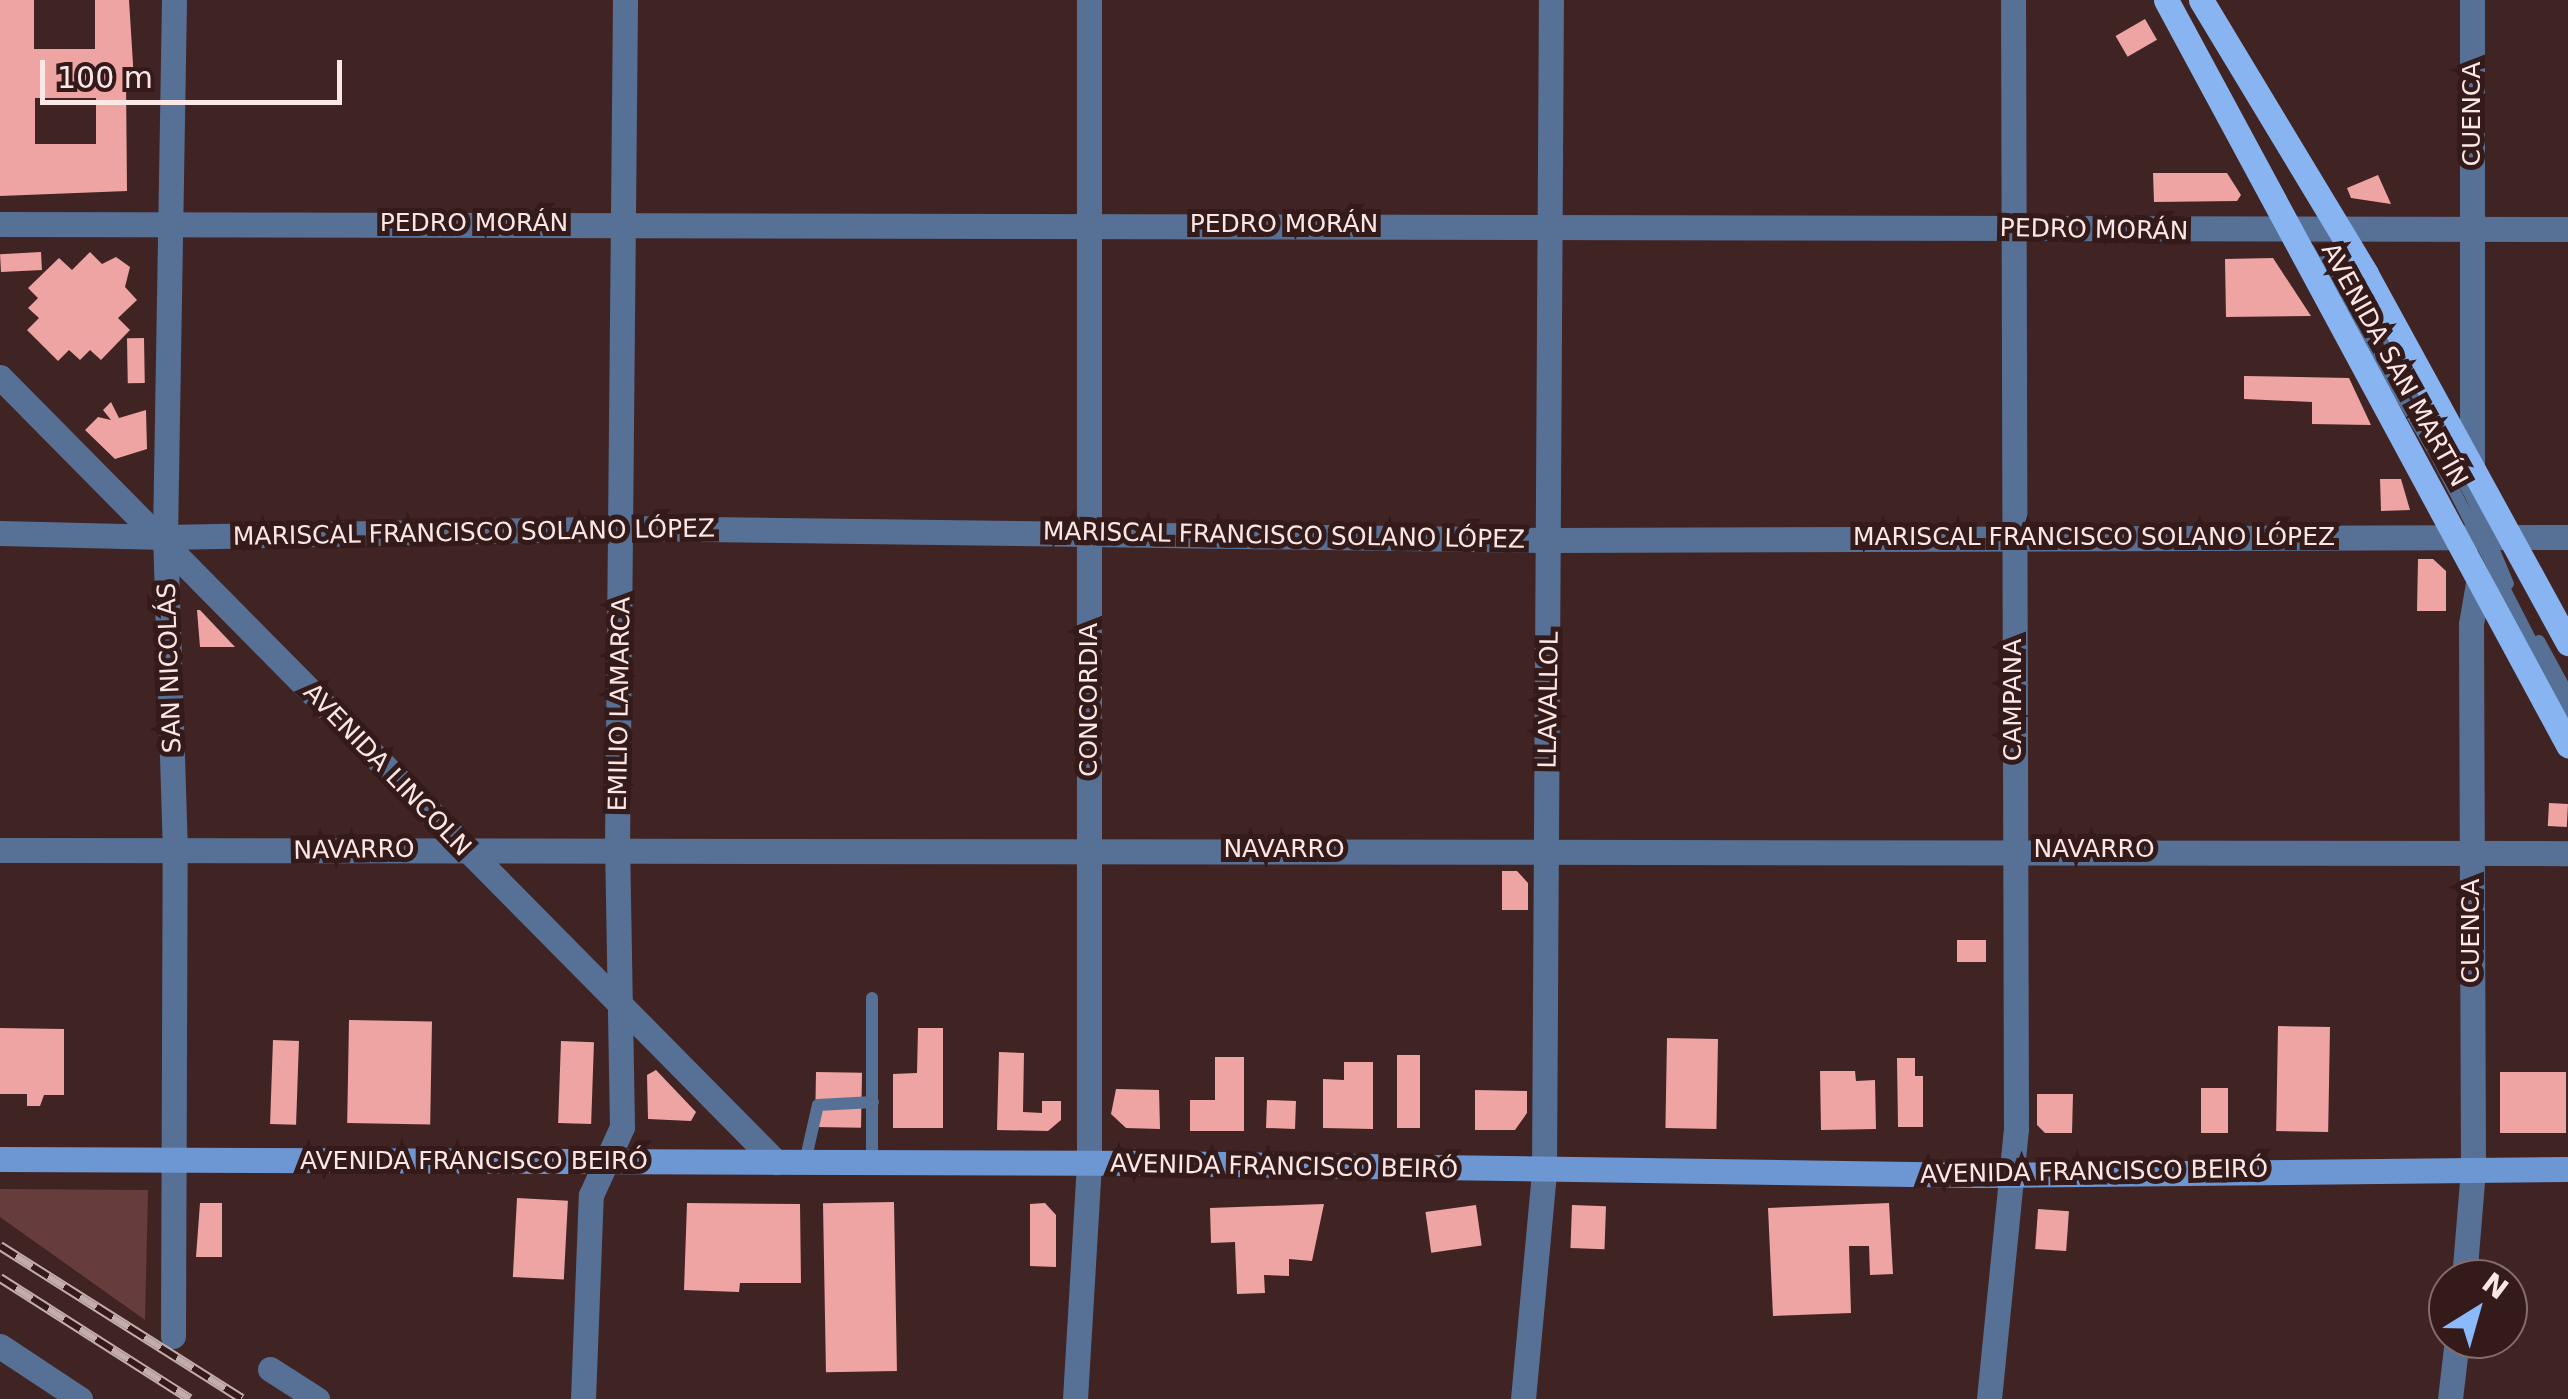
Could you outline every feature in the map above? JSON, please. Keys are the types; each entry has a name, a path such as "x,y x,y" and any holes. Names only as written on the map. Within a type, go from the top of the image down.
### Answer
{"main road":[{"name":"AVENIDA SAN MARTÍN","path":"2200,0 2336,232 2366,274 2472,469 2482,536 2478,582 2568,745"},
{"name":"AVENIDA SAN MARTÍN","path":"2166,4 2296,233 2482,536 2568,643"},
{"name":"AVENIDA FRANCISCO BEIRÓ","path":"0,1159 1089,1163 1544,1170 2568,1170"}],"street":[{"name":"SAN NICOLÁS","path":"173,1336 175,852 166,538 174,225 174,0"},
{"name":"EMILIO LAMARCA","path":"583,1399 592,1195 622,1127 617,850 625,0"},
{"name":"CONCORDIA","path":"1075,1399 1089,1163 1089,0"},
{"name":"LLAVALLOL","path":"1524,1399 1544,1170 1553,224 1551,0"},
{"name":"CAMPANA","path":"1989,1399 2015,1172 2013,0"},
{"name":"CUENCA","path":"2472,0 2472,469"},
{"name":"PEDRO MORÁN","path":"0,224 1553,224 2296,233 2471,228 2568,230"},
{"name":"AVENIDA LINCOLN","path":"0,377 166,538 462,850 620,1000 776,1162"},
{"name":"MARISCAL FRANCISCO SOLANO LÓPEZ","path":"0,534 166,538 623,528 1551,540 2568,537"},
{"name":"CUENCA","path":"2466,1259 2473,1169 2471,624 2478,582"},
{"name":"NAVARRO","path":"0,850 1547,848 2568,853"},
{"path":"0,1346 80,1399"},
{"path":"2450,1399 2455,1359"},
{"path":"270,1369 317,1399"}],"lane":[{"path":"2336,232 2352,277 2568,713"},
{"path":"2482,536 2568,694"},
{"path":"872,998 872,1162"},
{"path":"804,1162 818,1105 873,1102"}],"shaded area":[{"path":"0,1189 148,1190 145,1320 0,1217"}],"building":[{"path":"0,0 34,0 34,49 95,49 95,0 129,0 134,80 126,80 127,191 0,196","holes":["35,98 96,98 96,144 35,144"]},
{"path":"2145,19 2157,40 2128,57 2116,36"},
{"path":"2153,173 2227,173 2241,195 2237,201 2154,202"},
{"path":"2378,175 2391,204 2351,198 2347,188"},
{"path":"41,252 42,270 1,272 0,254"},
{"path":"90,252 102,264 116,257 130,267 125,287 137,300 118,318 130,330 101,360 90,350 80,360 69,350 58,361 27,330 39,318 28,308 38,298 28,288 59,258 72,270"},
{"path":"2273,258 2311,316 2226,317 2225,259"},
{"path":"127,338 144,338 145,383 128,383"},
{"path":"2244,376 2349,378 2371,425 2312,424 2312,402 2244,399"},
{"path":"111,402 119,418 146,410 147,449 115,459 85,430 98,417 111,420 103,410"},
{"path":"2380,479 2401,479 2410,510 2381,511"},
{"path":"2418,559 2433,559 2446,571 2446,611 2417,611"},
{"path":"200,610 235,647 200,647"},
{"path":"2549,803 2568,804 2567,827 2548,826"},
{"path":"1502,871 1517,871 1528,883 1528,910 1502,910"},
{"path":"1957,940 1986,940 1986,962 1957,962"},
{"path":"349,1020 432,1021 430,1124 347,1123"},
{"path":"2278,1026 2330,1027 2328,1132 2276,1131"},
{"path":"0,1028 64,1029 64,1095 44,1095 40,1106 27,1106 27,1094 0,1094"},
{"path":"918,1028 943,1028 943,1128 893,1128 893,1074 917,1073"},
{"path":"1667,1038 1718,1039 1716,1129 1665,1128"},
{"path":"273,1040 299,1041 296,1125 270,1124"},
{"path":"561,1041 594,1042 591,1124 558,1123"},
{"path":"999,1052 1024,1053 1023,1112 1042,1113 1042,1101 1061,1101 1061,1120 1048,1131 997,1130"},
{"path":"1397,1055 1420,1055 1420,1128 1397,1128"},
{"path":"1215,1057 1244,1057 1244,1131 1190,1131 1190,1100 1215,1100"},
{"path":"1897,1058 1915,1058 1915,1076 1923,1076 1923,1127 1898,1127"},
{"path":"1344,1062 1373,1062 1373,1129 1323,1128 1323,1079 1344,1080"},
{"path":"656,1070 696,1112 691,1121 648,1119 647,1075"},
{"path":"1820,1071 1855,1071 1856,1081 1875,1080 1876,1129 1821,1130"},
{"path":"816,1072 862,1073 861,1128 815,1127"},
{"path":"2500,1072 2566,1072 2566,1133 2500,1133"},
{"path":"2201,1088 2228,1088 2228,1133 2201,1133"},
{"path":"1116,1089 1159,1090 1160,1129 1126,1128 1111,1114"},
{"path":"1475,1090 1527,1091 1527,1113 1515,1130 1475,1130"},
{"path":"2037,1094 2073,1094 2072,1133 2045,1133 2037,1125"},
{"path":"1267,1100 1296,1101 1295,1129 1266,1128"},
{"path":"517,1198 568,1201 564,1280 513,1277"},
{"path":"894,1202 897,1371 826,1372 823,1203"},
{"path":"200,1203 222,1203 222,1257 196,1257"},
{"path":"687,1203 800,1204 801,1283 740,1283 739,1292 684,1290"},
{"path":"1045,1203 1056,1215 1056,1267 1030,1266 1030,1204"},
{"path":"1889,1203 1893,1274 1870,1275 1869,1246 1849,1246 1851,1313 1773,1316 1768,1208"},
{"path":"1324,1204 1312,1261 1289,1259 1289,1276 1264,1275 1265,1293 1237,1294 1235,1242 1211,1243 1210,1208"},
{"path":"1476,1205 1482,1246 1431,1253 1425,1212"},
{"path":"1572,1205 1606,1206 1604,1249 1570,1248"},
{"path":"2038,1209 2069,1211 2066,1251 2035,1249"}],"railway":[{"path":"0,1246 242,1399"},
{"path":"0,1278 190,1399"}]}
